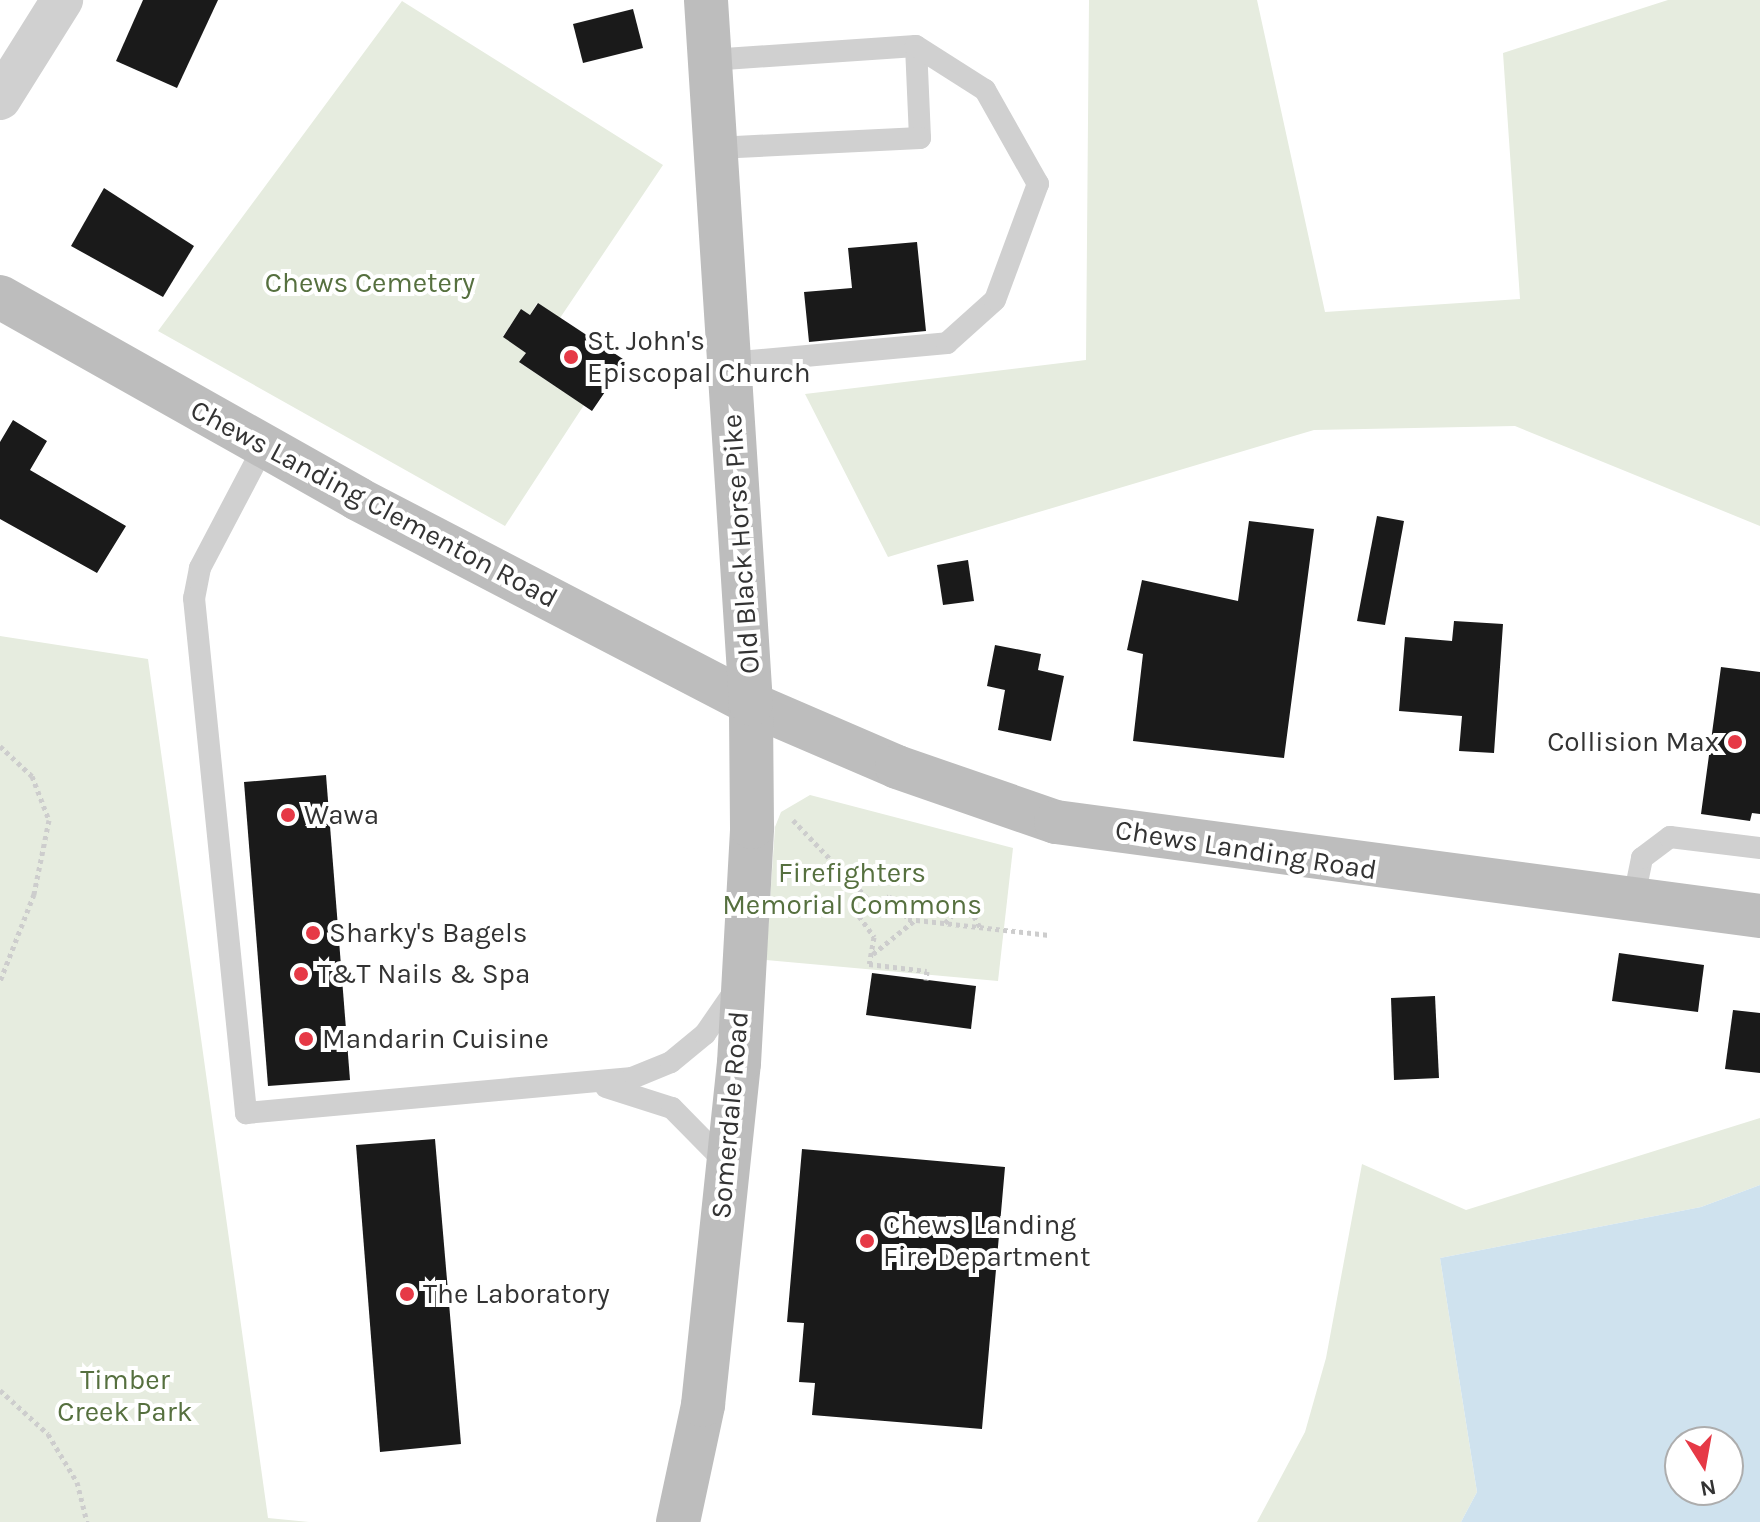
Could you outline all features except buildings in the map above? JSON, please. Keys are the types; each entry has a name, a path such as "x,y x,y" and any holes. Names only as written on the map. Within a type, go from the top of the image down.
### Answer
{"main road":[{"name":"Old Black Horse Pike","path":"706,0 751,704"},
{"name":"Chews Landing Clementon Road","path":"0,297 264,446 751,704"},
{"name":"Chews Landing Road","path":"751,704 897,767 1056,822 1633,902 1760,916"},
{"name":"Somerdale Road","path":"678,1522 703,1405 727,1164 741,982 751,704"}],"street":[{"path":"0,99 62,0"}],"lane":[{"path":"716,148 920,138 916,46"},
{"path":"710,60 916,46 985,90 1038,184 995,300 947,343 729,363"},
{"path":"264,446 200,568 194,598 246,1113 593,1085 671,1062 705,1034 741,982"},
{"path":"1633,902 1642,858 1670,837 1760,848"},
{"path":"593,1085 672,1108 727,1164"}],"path":[{"path":"0,746 32,776 49,820 34,894 0,981"},
{"path":"790,817 875,906"},
{"path":"926,980 927,971 869,964 874,937 859,916 889,896 916,920 1049,935"},
{"path":"945,923 959,908 970,909 980,927"},
{"path":"871,955 916,920"},
{"path":"0,1390 48,1434 77,1482 87,1522"}],"green space":[{"path":"1089,0 1257,0 1325,312 1520,299 1503,53 1668,0 1760,0 1760,526 1515,426 1314,430 888,557 805,394 1086,360"},
{"name":"Chews Cemetery","path":"402,1 663,165 560,318 537,303 530,315 521,310 503,336 526,353 520,363 584,405 505,526 158,331"},
{"name":"Timber Creek Park","path":"0,636 148,659 268,1518 309,1522 0,1522"},
{"name":"Firefighters Memorial Commons","path":"810,795 1013,848 998,981 766,960 775,827 781,812"},
{"path":"1760,1118 1760,1185 1701,1207 1440,1258 1477,1492 1461,1522 1257,1522 1305,1432 1326,1358 1362,1164 1466,1210"}],"water":[{"path":"1760,1185 1760,1522 1461,1522 1477,1492 1440,1258 1701,1207"}],"place":[{"name":"St. John's Episcopal Church","path":"571,357"},
{"name":"Collision Max","path":"1735,742"},
{"name":"Wawa","path":"288,815"},
{"name":"Sharky's Bagels","path":"313,933"},
{"name":"T&T Nails & Spa","path":"301,974"},
{"name":"Mandarin Cuisine","path":"306,1039"},
{"name":"Chews Landing Fire Department","path":"867,1241"},
{"name":"The Laboratory","path":"407,1294"}]}
